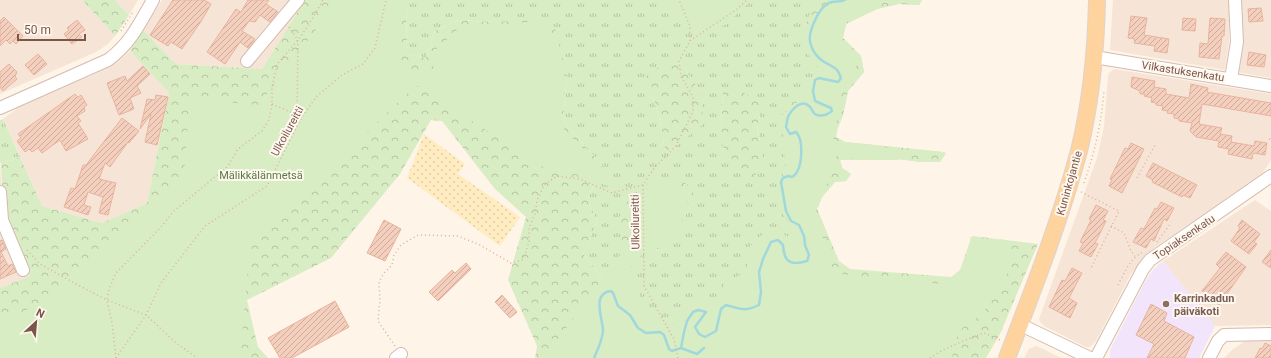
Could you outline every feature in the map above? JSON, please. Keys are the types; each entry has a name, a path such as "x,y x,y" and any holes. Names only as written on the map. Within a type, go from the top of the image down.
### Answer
{"main road":[{"name":"Kuninkojantie","path":"1007,358 1058,220 1079,151 1094,57 1097,0"}],"street":[{"path":"0,108 108,60 120,51 128,41 154,0"},
{"path":"247,61 284,19 298,0"},
{"path":"1232,79 1238,42 1235,0"},
{"name":"Vilkastuksenkatu","path":"1094,57 1271,86"},
{"name":"Topiaksenkatu","path":"1096,358 1143,269 1150,260 1271,176"},
{"path":"0,192 2,220 23,270"},
{"path":"1019,324 1090,358"},
{"path":"1209,358 1218,341 1224,335 1271,334"}],"path":[{"path":"116,358 112,323 107,300 109,289 116,273 161,227 174,211 228,166 238,149 262,131 269,120 272,104 272,88 277,64 298,40 323,0"},
{"name":"Ulkoilureitti","path":"116,358 146,315 161,282 205,226 267,186 302,117 317,96 342,75 363,64 375,48 386,0"},
{"path":"679,0 690,26 690,41"},
{"path":"690,41 737,9 747,0"},
{"path":"120,32 137,6"},
{"path":"284,19 298,40 297,114"},
{"name":"Ulkoilureitti","path":"678,358 674,339 644,286 643,185 655,167 676,146 693,111 693,97 682,76 679,61 690,41"},
{"path":"272,104 302,117"},
{"path":"1137,178 1154,145"},
{"path":"398,356 378,321 380,282 384,273 392,265 394,255 402,245 418,235 458,236 480,245 511,263 522,260 529,242 529,228 535,214 537,201 544,185 557,176 580,179 612,193 643,185"},
{"path":"1080,192 1119,211 1090,270"},
{"path":"1111,226 1124,233 1131,251 1135,256"},
{"path":"26,250 40,264 107,300 146,315 175,342 197,358"},
{"path":"930,358 966,340 984,334 1003,341"}],"shaded area":[{"path":"0,0 82,0 115,36 108,44 96,52 0,94"},
{"path":"115,0 138,0 129,15"},
{"path":"162,0 305,0 262,69 176,64 143,30"},
{"path":"1113,0 1229,0 1229,42 1225,70 1110,50"},
{"path":"1241,0 1271,0 1271,78 1237,72 1242,32"},
{"path":"130,51 169,93 147,203 102,223 42,206 3,119 19,107 104,70 118,62"},
{"path":"1114,69 1271,94 1271,160 1261,176 1154,248 1131,274 1096,341 1090,347 1086,347 1044,326 1039,319 1097,158 1104,127 1108,76"},
{"path":"0,162 4,217 30,276 0,288"},
{"path":"1255,200 1271,211 1271,325 1215,326 1163,261"},
{"name":"Karrinkadun päiväkoti","path":"1163,261 1215,326 1199,358 1110,358 1110,350 1145,282 1153,270"},
{"path":"1271,337 1271,358 1224,358 1233,349 1245,341"},
{"path":"1036,346 1061,358 1024,358 1029,349"}],"green space":[{"path":"82,0 115,0 129,15 115,36"},
{"name":"Mälikkälänmetsä","path":"305,0 406,0 407,54 426,58 435,31 458,20 492,22 538,20 555,29 567,75 563,121 603,166 587,199 597,221 583,254 619,299 670,358 535,358 537,346 508,280 526,217 495,189 442,121 431,120 400,174 331,258 247,300 258,347 268,358 0,358 0,288 30,276 4,217 1,164 20,157 42,206 102,223 147,203 169,93 130,51 143,30 176,64 262,69"},
{"name":"Mälikkälänmetsä","path":"334,0 407,0 402,13 398,69 433,71 435,50 457,30 545,20 557,44 564,70 564,102 560,125 616,183 608,186 573,173 548,170 416,85 250,244 240,358 0,358 0,323 49,299 83,264 121,239 184,174 190,99 258,105 332,9"},
{"path":"406,0 922,0 919,5 898,4 877,9 846,24 843,38 861,56 864,72 848,91 843,115 836,137 845,142 946,153 940,162 921,162 898,159 840,160 842,168 851,174 846,181 835,182 822,197 817,209 834,250 670,358 619,299 583,254 597,221 587,199 603,166 563,121 567,75 492,22 458,20 435,31 426,58 407,54","holes":["679,61 690,77 676,146 671,153 665,150 659,116 652,95","723,93 760,116 757,125 760,141 723,149 721,121","643,185 690,207 664,250 652,251 619,218 627,203"]},
{"path":"669,0 752,0 725,25 695,36"},
{"path":"820,0 922,0 919,5 898,4 877,9 846,24 843,38 861,56 864,72 848,91 843,115 836,137 845,142 946,153 940,162 921,162 898,159 840,160 842,168 851,174 846,181 835,182 822,197 817,209 839,261 850,269 951,277 960,270 972,236 1038,244 1000,334 986,358 750,358 799,246 792,227 781,212 777,187 785,171 783,115 791,103 811,96 809,86 825,70 817,67 810,58 806,40 807,21 814,5"},
{"path":"840,0 917,0 909,4 898,2 883,3 843,24 840,30 841,39 861,58 842,92 833,141 899,149 899,160 859,160 837,155 826,188 819,196 815,205 821,236 833,251 832,273 941,284 962,271 971,237 1003,241 1012,262 1006,277 995,297 985,309 978,317 964,326 958,334 952,358 544,358 634,236 628,224 627,216 638,190 648,184 659,187 671,174 682,187 688,203 677,235 656,249 650,249 639,257 631,267 632,275 649,319 666,328 675,324 682,311 692,301 719,295 726,280 744,273 747,268 749,248 760,236 779,226 786,237 791,234 791,229 780,207 777,197 778,189 785,174 786,168 781,116 804,96 823,65 806,53 804,44 807,28 810,23"},
{"path":"679,61 702,94 703,124 676,146 671,153 665,150 659,116 646,76 663,64"},
{"path":"731,89 744,93 759,102 760,116 757,125 763,161 757,173 749,181 731,162 722,144 721,122 723,93"},
{"path":"3,119 20,157 1,164 0,120"},
{"path":"672,176 688,185 694,194 677,236 664,250 652,251 630,258 621,238 619,218 627,202 643,185"}],"sand":[{"path":"424,134 465,164 458,174 520,217 500,246 407,178"}],"building":[{"path":"173,0 204,0 211,4 182,49 171,42 168,46 150,35"},
{"path":"248,0 269,0 266,4 278,12 270,22 260,15 255,22 249,21 242,31 255,39 248,48 240,42 225,64 207,52 236,9 241,12"},
{"path":"1261,8 1263,21 1249,22 1248,9"},
{"path":"1131,16 1147,18 1144,35 1169,39 1167,53 1154,51 1155,46 1134,43 1135,39 1128,38"},
{"path":"4,17 23,36 16,44 13,41 10,44 6,40 0,46 0,21"},
{"path":"1183,18 1196,19 1195,31 1182,30"},
{"path":"1210,18 1225,19 1224,36 1222,36 1219,59 1199,57 1200,43 1208,44"},
{"path":"77,20 85,30 79,34 82,37 72,44 64,34 69,30 67,28"},
{"path":"1249,52 1266,55 1264,67 1247,65"},
{"path":"38,54 47,64 34,75 25,65"},
{"path":"9,64 17,72 15,76 17,79 3,91 0,87 0,72"},
{"path":"143,66 150,74 137,86 141,93 130,98 134,109 119,115 107,83 125,76 127,81"},
{"path":"1132,77 1155,81 1154,87 1166,89 1166,94 1189,98 1191,84 1208,88 1207,92 1271,103 1271,116 1202,104 1199,124 1222,128 1220,134 1232,136 1231,142 1254,146 1255,141 1267,143 1265,155 1253,153 1252,159 1228,154 1229,149 1218,147 1219,141 1196,137 1190,131 1192,123 1179,121 1179,119 1174,118 1174,114 1167,113 1168,111 1162,110 1163,106 1156,105 1156,103 1151,102 1152,98 1144,96 1145,94 1140,94 1140,91 1131,87"},
{"path":"75,94 78,97 81,95 87,105 84,107 85,111 77,116 81,121 78,123 88,139 66,151 60,140 42,153 38,148 32,152 29,149 25,152 17,141 21,138 18,134"},
{"path":"156,95 168,97 157,145 145,142 151,114 140,129 147,99 155,100"},
{"path":"122,118 139,131 129,143 128,142 110,167 105,163 99,179 116,183 108,215 99,213 103,197 88,192 84,205 91,207 88,215 64,207 71,188 75,189 83,165 86,165"},
{"path":"1131,143 1144,149 1122,193 1109,186 1112,180 1110,179 1125,148 1128,149"},
{"path":"1153,163 1197,185 1190,198 1183,195 1182,197 1152,182 1153,180 1146,176"},
{"path":"1161,202 1174,208 1167,221 1164,219 1154,241 1151,239 1146,248 1133,242 1141,228 1144,229 1155,208 1157,209"},
{"path":"1096,205 1108,211 1103,220 1106,221 1095,243 1098,244 1091,257 1079,251 1083,243 1080,242 1091,220 1089,219"},
{"path":"384,220 401,229 385,261 367,253"},
{"path":"1242,220 1260,234 1254,242 1257,244 1249,254 1231,241 1240,228 1238,226"},
{"path":"2,240 6,249 1,252 8,266 12,264 16,272 0,279 0,241"},
{"path":"1271,250 1271,268 1262,262"},
{"path":"1226,252 1246,267 1219,305 1202,291 1220,268 1216,264"},
{"path":"466,263 471,269 438,301 429,292 452,270 455,273"},
{"path":"1072,268 1082,273 1069,298 1077,303 1070,318 1049,307 1062,280 1065,281"},
{"path":"502,295 517,312 510,318 495,302"},
{"path":"335,301 349,327 292,358 280,358 268,338"},
{"path":"1151,304 1167,313 1164,321 1194,337 1185,358 1147,358 1154,344 1136,335"},
{"path":"1265,343 1271,346 1271,358 1255,358 1260,348 1262,349"}],"waterway":[{"path":"594,358 600,345 603,331 600,301 601,296 605,293 611,291 613,293 618,306 630,315 638,328 646,333 660,332 664,335 669,349 672,351 681,348 687,321 693,312 698,310 706,312 695,327 699,334 705,337 716,331 721,309 726,305 739,309 746,309 759,305 761,292 759,272 771,242 778,240 783,245 787,259 792,263 807,261 809,255 805,245 804,236 799,225 791,221 786,211 781,182 783,178 788,176 792,177 796,174 801,155 799,136 796,132 790,134 786,127 787,119 795,107 803,103 810,107 814,114 819,116 825,115 832,111 831,108 815,101 813,91 815,80 819,78 838,82 841,78 837,70 821,60 815,54 811,45 810,35 811,29 824,7 829,3 845,0"},
{"path":"681,348 697,354 704,348"}],"place":[{"name":"Karrinkadun päiväkoti","path":"1166,304"}]}
